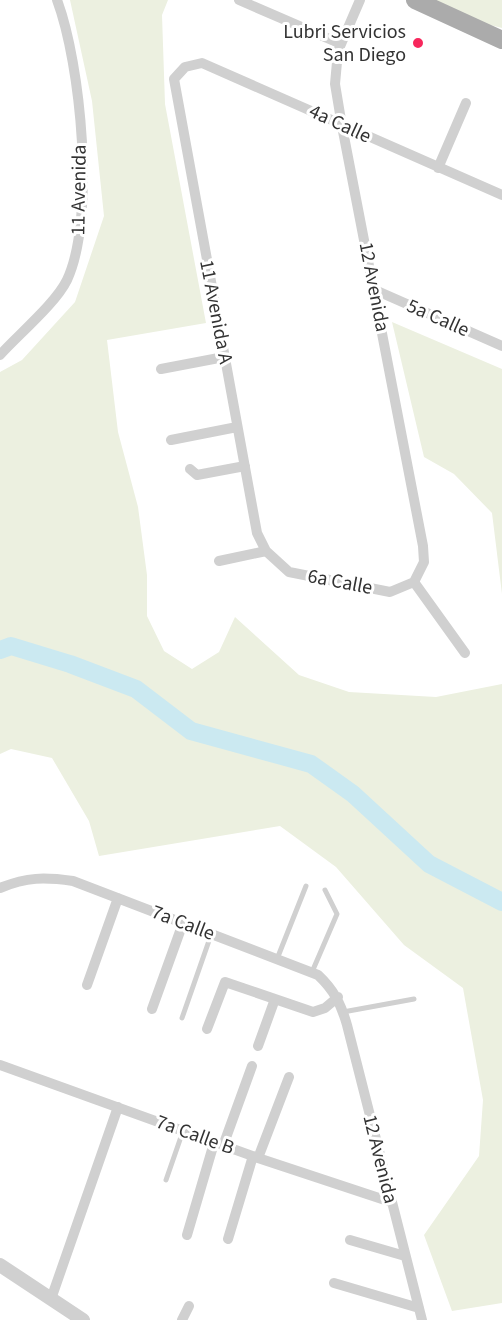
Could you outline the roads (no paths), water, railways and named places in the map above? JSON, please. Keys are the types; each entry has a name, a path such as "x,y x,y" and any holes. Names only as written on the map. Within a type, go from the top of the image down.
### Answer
{"main road":[{"path":"415,0 502,40"},
{"path":"458,20 502,33"}],"street":[{"name":"11 Avenida","path":"0,356 66,283 77,255 81,171 78,90 71,50 57,0"},
{"path":"239,0 341,44"},
{"name":"12 Avenida","path":"360,0 341,44 335,84 423,546 424,562 417,580"},
{"name":"4a Calle","path":"179,72 185,67 202,63 502,195"},
{"name":"11 Avenida A","path":"179,72 174,79 175,92 257,533 266,551"},
{"path":"438,168 466,103"},
{"name":"5a Calle","path":"375,290 502,346"},
{"path":"162,369 224,357"},
{"path":"171,440 237,426"},
{"path":"190,469 197,475 244,466"},
{"path":"219,561 266,551"},
{"name":"6a Calle","path":"266,551 289,572 390,591 417,580"},
{"path":"417,580 465,653"},
{"name":"7a Calle","path":"0,888 16,881 43,876 73,881 312,972 318,975 338,998"},
{"path":"87,985 118,898"},
{"path":"152,1009 183,923"},
{"path":"207,1029 225,982 313,1012 325,1008 338,998"},
{"name":"12 Avenida","path":"338,998 344,1012 422,1320"},
{"path":"258,1046 275,999"},
{"name":"7a Calle B","path":"0,1065 255,1157 391,1202"},
{"path":"187,1235 219,1144 252,1066"},
{"path":"228,1239 255,1157 289,1077"},
{"path":"51,1299 118,1107"},
{"path":"350,1240 405,1256"},
{"path":"0,1265 83,1320"},
{"path":"334,1283 419,1308"},
{"path":"182,1320 189,1306"}],"lane":[{"path":"277,959 306,886"},
{"path":"312,972 337,914 325,890"},
{"path":"182,1018 211,934"},
{"path":"344,1012 414,999"},
{"path":"166,1180 183,1131"}],"waterway":[{"path":"0,650 11,646 70,664 136,689 191,731 311,764 353,794 429,864 502,902"}],"place":[{"name":"Lubri Servicios San Diego","path":"418,43"}]}
